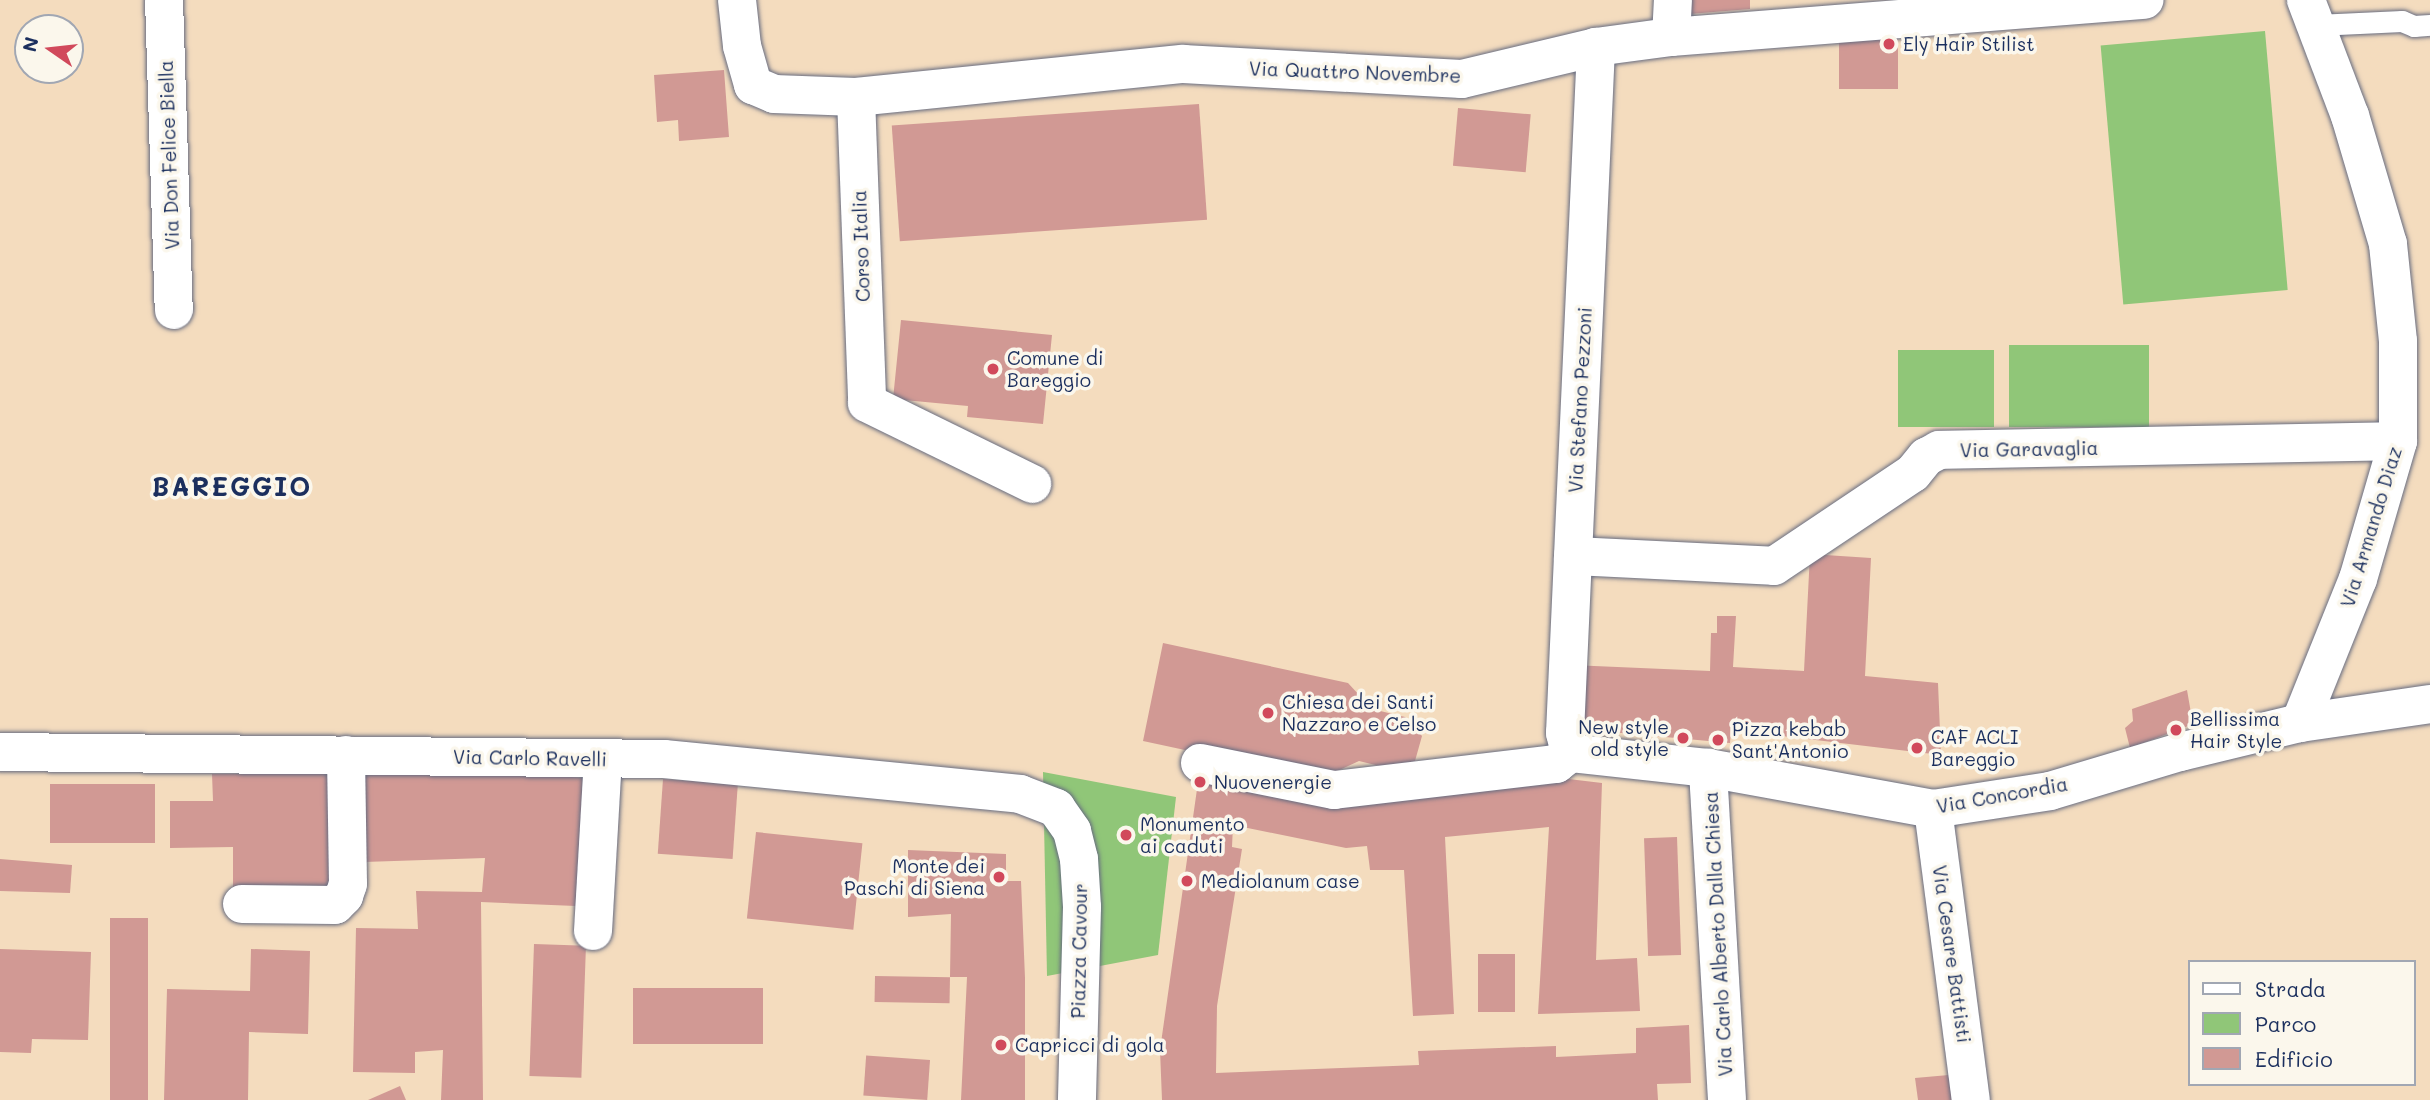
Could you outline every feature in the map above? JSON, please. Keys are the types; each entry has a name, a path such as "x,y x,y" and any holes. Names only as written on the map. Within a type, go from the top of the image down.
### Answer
{"street":[{"name":"Via Don Felice Biella","path":"164,0 174,310"},
{"path":"737,0 742,46 753,85 774,94 856,97"},
{"name":"Via Quattro Novembre","path":"856,97 1182,64 1462,79 1595,47 1672,19 2145,0"},
{"name":"Via Armando Diaz","path":"2300,723 2358,579 2398,441 2398,341 2388,244 2350,116 2311,13"},
{"name":"Via Stefano Pezzoni","path":"1570,753 1564,733 1595,47"},
{"name":"Corso Italia","path":"856,97 867,403 1032,484"},
{"name":"Via Garavaglia","path":"1573,556 1774,566 1913,473 1926,457 1939,450 2398,441"},
{"name":"Via Concordia","path":"1570,753 1708,768 1933,809 2050,791 2180,751 2300,723 2430,704"},
{"name":"Via Carlo Ravelli","path":"0,752 664,759 1056,796 1095,813"},
{"path":"1200,763 1334,790 1556,764 1570,753"},
{"path":"242,904 335,905 344,896 348,884 346,755"},
{"path":"593,931 603,759"},
{"name":"Via Carlo Alberto Dalla Chiesa","path":"1708,768 1727,1100"},
{"name":"Piazza Cavour","path":"1056,796 1072,831 1079,859 1086,1078"},
{"name":"Via Cesare Battisti","path":"1933,809 1971,1100"}],"lane":[{"path":"2311,13 2402,21 2414,26 2430,25"}],"green space":[{"path":"2265,31 2288,290 2123,304 2101,45"},
{"path":"2009,345 2149,345 2149,427 2009,427"},
{"path":"1898,350 1994,350 1994,427 1898,427"},
{"path":"1043,772 1176,797 1158,955 1047,976"}],"building":[{"path":"1677,0 1750,0 1750,9 1677,15"},
{"path":"1839,37 1898,37 1898,89 1839,89"},
{"path":"724,70 729,137 679,141 678,120 657,122 654,75"},
{"path":"1199,104 1207,220 900,241 892,125"},
{"path":"1458,108 1531,114 1526,172 1453,166"},
{"path":"901,320 1052,335 1043,424 967,417 968,406 893,399"},
{"path":"1810,554 1871,558 1865,676 1938,683 1941,755 1731,730 1730,743 1568,728 1571,665 1710,671 1711,633 1717,633 1717,616 1736,616 1733,667 1804,671"},
{"name":"Chiesa dei Santi Nazzaro e Celso","path":"1163,643 1348,683 1372,709 1405,717 1422,736 1415,761 1392,769 1359,761 1320,779 1143,741"},
{"path":"2187,690 2191,713 2194,713 2196,723 2130,748 2125,728 2133,721 2132,709"},
{"path":"1200,768 1348,797 1535,775 1602,783 1596,960 1637,958 1640,1011 1538,1014 1549,827 1445,837 1454,1014 1413,1016 1404,870 1370,870 1367,846 1346,848 1233,825 1232,847 1242,849 1217,1006 1216,1073 1419,1065 1418,1051 1556,1046 1556,1057 1636,1053 1636,1028 1689,1025 1691,1083 1657,1084 1658,1100 1162,1100 1160,1050"},
{"path":"486,771 586,778 576,906 481,902 483,1100 441,1100 443,1050 415,1052 415,1073 353,1072 356,928 418,929 416,891 482,892 485,858 364,862 362,775"},
{"path":"338,773 338,887 233,888 233,847 170,848 170,801 213,801 212,774"},
{"path":"663,779 738,784 733,859 658,854"},
{"path":"50,784 155,784 155,843 50,843"},
{"path":"756,832 862,843 853,930 747,919"},
{"path":"1677,837 1681,955 1648,956 1644,838"},
{"path":"908,850 1006,854 1006,881 1021,881 1025,978 1025,1100 961,1100 967,977 950,977 951,914 908,917"},
{"path":"0,859 72,865 70,893 0,891"},
{"path":"110,918 148,918 148,1100 110,1100"},
{"path":"534,944 586,946 581,1078 529,1076"},
{"path":"0,949 91,952 88,1040 32,1039 31,1053 0,1052"},
{"path":"251,949 310,951 308,1034 249,1032 248,1100 164,1100 167,989 250,991"},
{"path":"1478,954 1515,954 1515,1012 1478,1012"},
{"path":"875,976 950,977 950,1003 875,1002"},
{"path":"633,988 763,988 763,1044 633,1044"},
{"path":"866,1056 930,1060 927,1100 863,1095"},
{"path":"1960,1074 1964,1100 1918,1100 1915,1078"},
{"path":"400,1086 406,1100 368,1100"}],"place":[{"name":"Ely Hair Stilist","path":"1889,44"},
{"name":"Comune di Bareggio","path":"993,369"},
{"name":"Chiesa dei Santi Nazzaro e Celso","path":"1268,713"},
{"name":"Bellissima Hair Style","path":"2176,730"},
{"name":"New style old style","path":"1683,738"},
{"name":"Pizza kebab Sant'Antonio","path":"1718,740"},
{"name":"CAF ACLI Bareggio","path":"1917,748"},
{"name":"Nuovenergie","path":"1200,782"},
{"name":"Monumento ai caduti","path":"1126,835"},
{"name":"Monte dei Paschi di Siena","path":"999,877"},
{"name":"Mediolanum case","path":"1187,881"},
{"name":"Capricci di gola","path":"1001,1045"}],"district":[{"name":"BAREGGIO","path":"232,487"}]}
